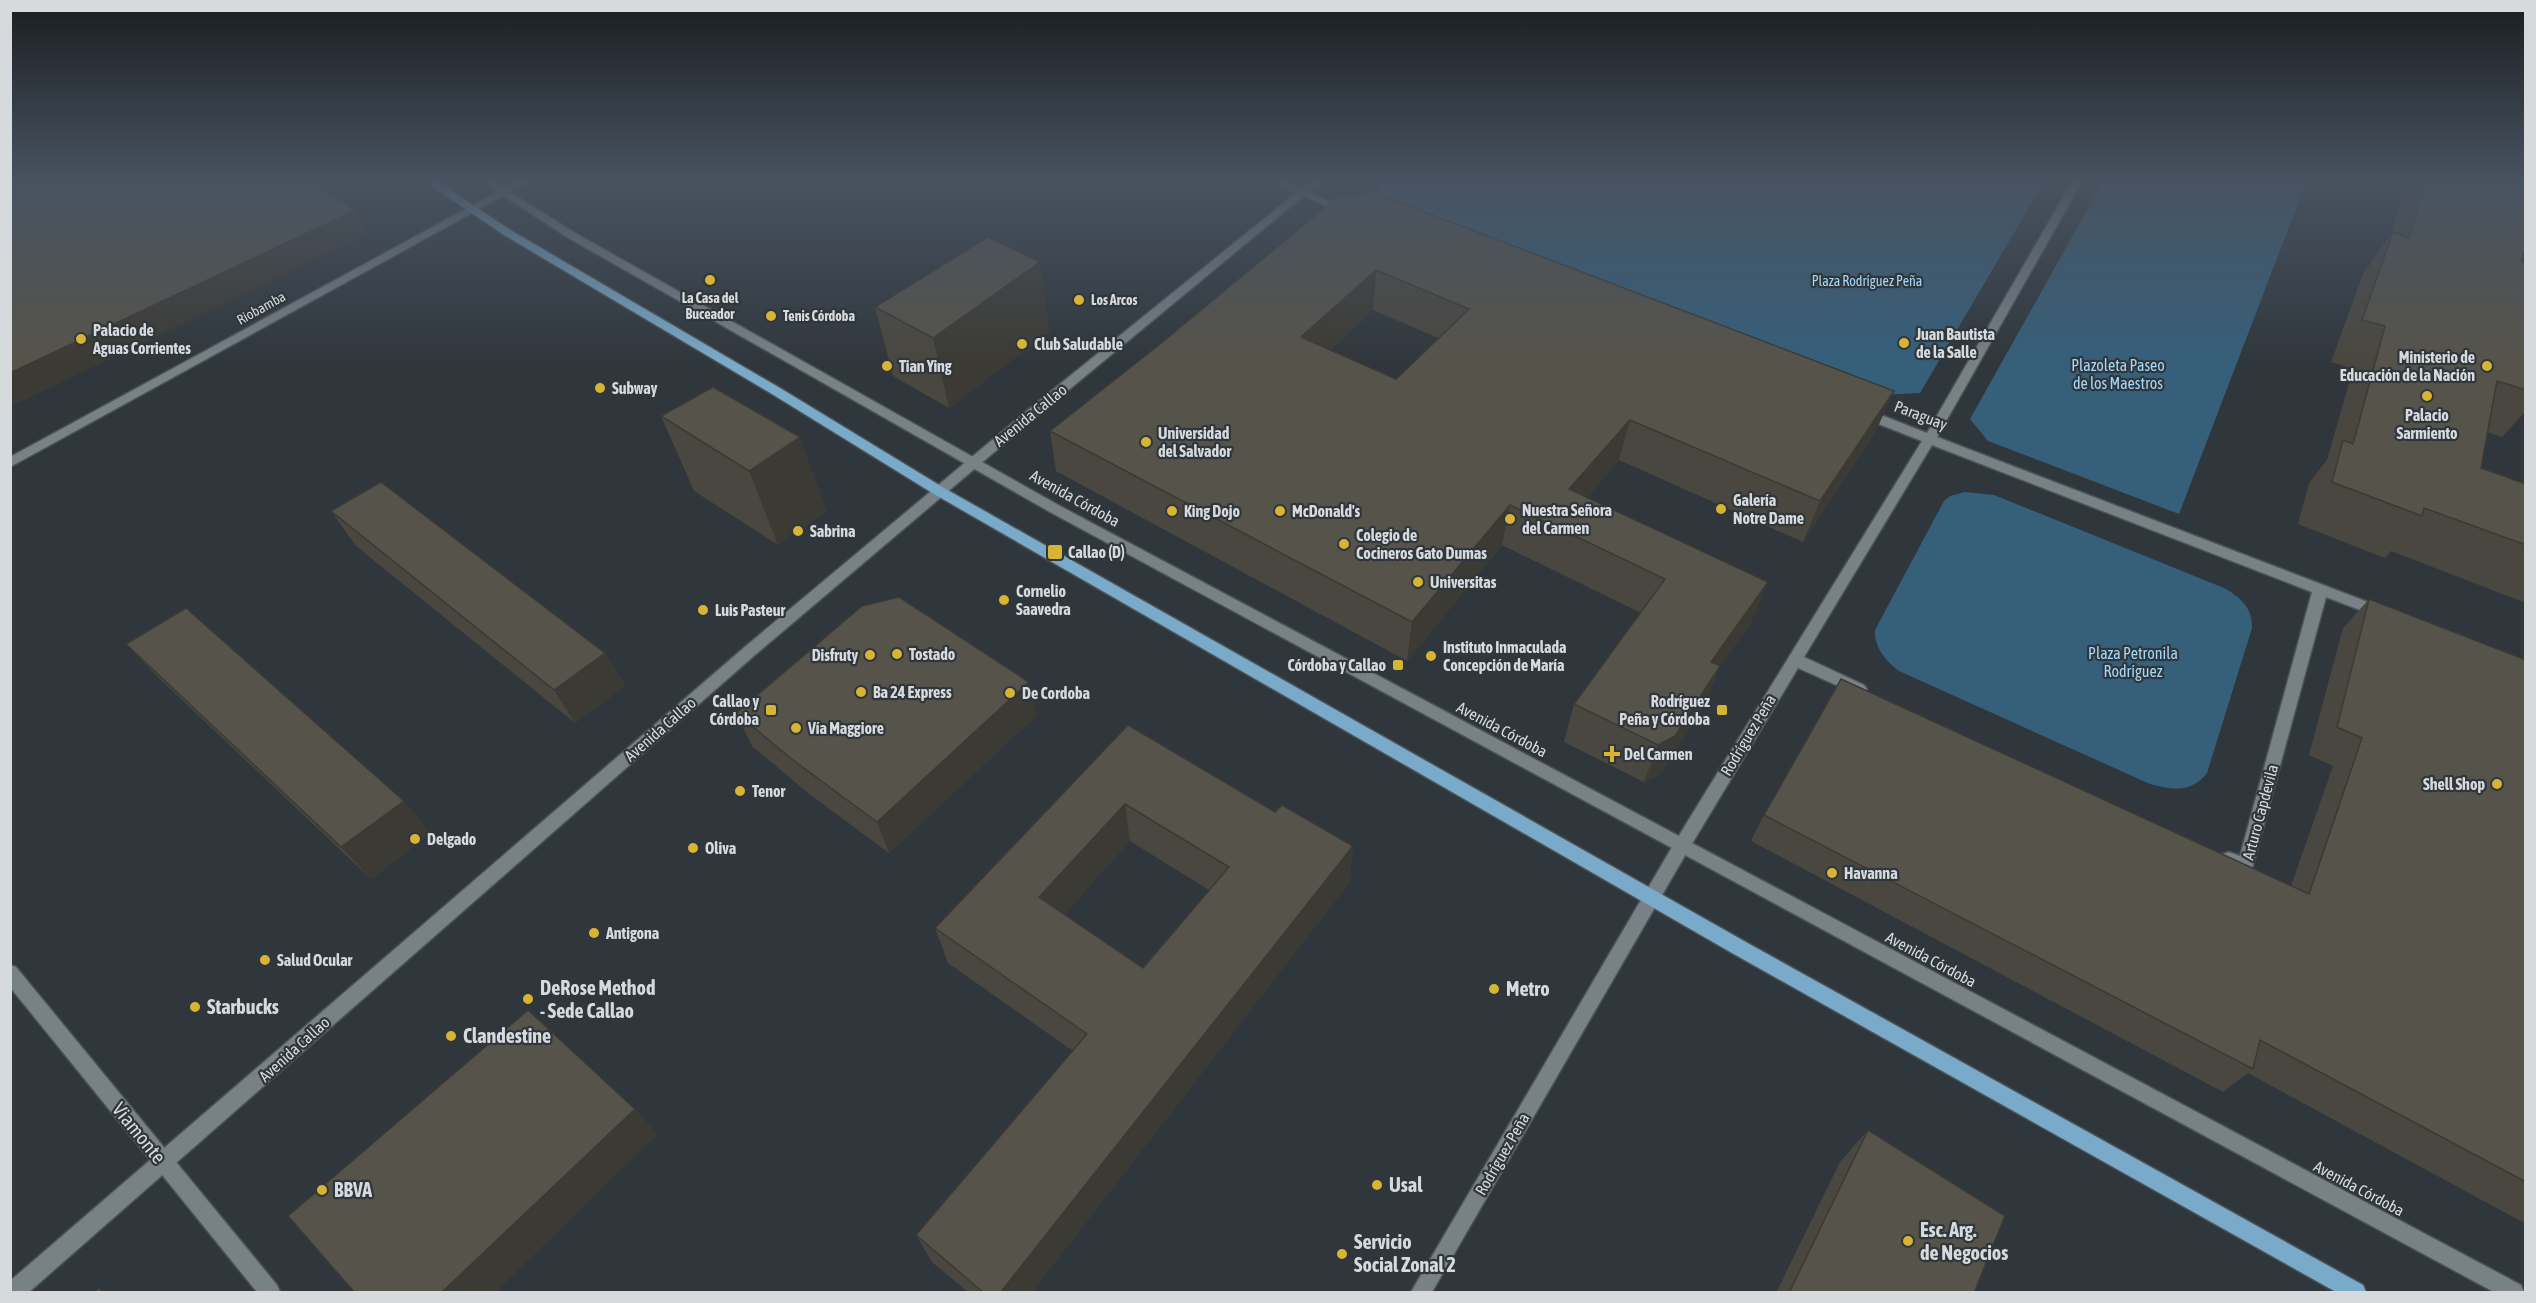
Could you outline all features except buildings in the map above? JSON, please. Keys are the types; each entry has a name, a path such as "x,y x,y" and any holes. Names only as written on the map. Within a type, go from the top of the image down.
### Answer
{"main road":[{"path":"521,241 776,391 939,491 1651,898 2356,1293"}],"street":[{"name":"Riobamba","path":"10,463 417,241"},
{"name":"Avenida Córdoba","path":"581,241 972,463 1681,847 2514,1293"},
{"name":"Avenida Callao","path":"14,1293 165,1165 563,812 972,463 1244,241"},
{"name":"Rodríguez Peña","path":"1421,1293 1681,847 1930,438 2043,241"},
{"name":"Paraguay","path":"1853,409 2396,619"},
{"name":"Arturo Capdevila","path":"2213,852 2245,867 2320,591"},
{"path":"1794,659 1876,697"},
{"name":"Viamonte","path":"10,973 270,1293"}],"green space":[{"name":"Plaza Rodríguez Peña","path":"1493,241 2009,241 1920,393 1881,395"},
{"name":"Plazoleta Paseo de los Maestros","path":"2070,241 2284,241 2179,514 1988,441 1970,419"},
{"name":"Plaza Petronila Rodríguez","path":"1965,492 1994,495 2224,588 2235,595 2248,609 2252,628 2207,773 2195,784 2181,788 2166,788 2150,784 1899,671 1885,658 1876,642 1875,630 1944,501 1950,496"}],"place":[{"name":"La Casa del Buceador","path":"710,280"},
{"name":"Los Arcos","path":"1079,300"},
{"name":"Tenis Córdoba","path":"771,316"},
{"name":"Palacio de Aguas Corrientes","path":"81,339"},
{"name":"Juan Bautista de la Salle","path":"1904,343"},
{"name":"Club Saludable","path":"1022,344"},
{"name":"Tian Ying","path":"887,366"},
{"name":"Ministerio de Educación de la Nación","path":"2487,366"},
{"name":"Subway","path":"600,388"},
{"name":"Palacio Sarmiento","path":"2427,396"},
{"name":"Universidad del Salvador","path":"1146,442"},
{"name":"Galería Notre Dame","path":"1721,509"},
{"name":"King Dojo","path":"1172,511"},
{"name":"McDonald's","path":"1280,511"},
{"name":"Nuestra Señora del Carmen","path":"1510,519"},
{"name":"Sabrina","path":"798,531"},
{"name":"Colegio de Cocineros Gato Dumas","path":"1344,544"},
{"name":"Callao (D)","path":"1055,552"},
{"name":"Universitas","path":"1418,582"},
{"name":"Cornelio Saavedra","path":"1004,600"},
{"name":"Luis Pasteur","path":"703,610"},
{"name":"Tostado","path":"897,654"},
{"name":"Disfruty","path":"870,655"},
{"name":"Instituto Inmaculada Concepción de María","path":"1431,656"},
{"name":"Córdoba y Callao","path":"1398,665"},
{"name":"Ba 24 Express","path":"861,692"},
{"name":"De Cordoba","path":"1010,693"},
{"name":"Callao y Córdoba","path":"771,710"},
{"name":"Rodríguez Peña y Córdoba","path":"1722,710"},
{"name":"Vía Maggiore","path":"796,728"},
{"name":"Del Carmen","path":"1612,754"},
{"name":"Shell Shop","path":"2497,784"},
{"name":"Tenor","path":"740,791"},
{"name":"Delgado","path":"415,839"},
{"name":"Oliva","path":"693,848"},
{"name":"Havanna","path":"1832,873"},
{"name":"Antigona","path":"594,933"},
{"name":"Salud Ocular","path":"265,960"},
{"name":"Metro","path":"1494,989"},
{"name":"DeRose Method - Sede Callao","path":"528,999"},
{"name":"Starbucks","path":"195,1007"},
{"name":"Clandestine","path":"451,1036"},
{"name":"Usal","path":"1377,1185"},
{"name":"BBVA","path":"322,1190"},
{"name":"Esc. Arg. de Negocios","path":"1908,1241"},
{"name":"Servicio Social Zonal 2","path":"1342,1254"}]}
